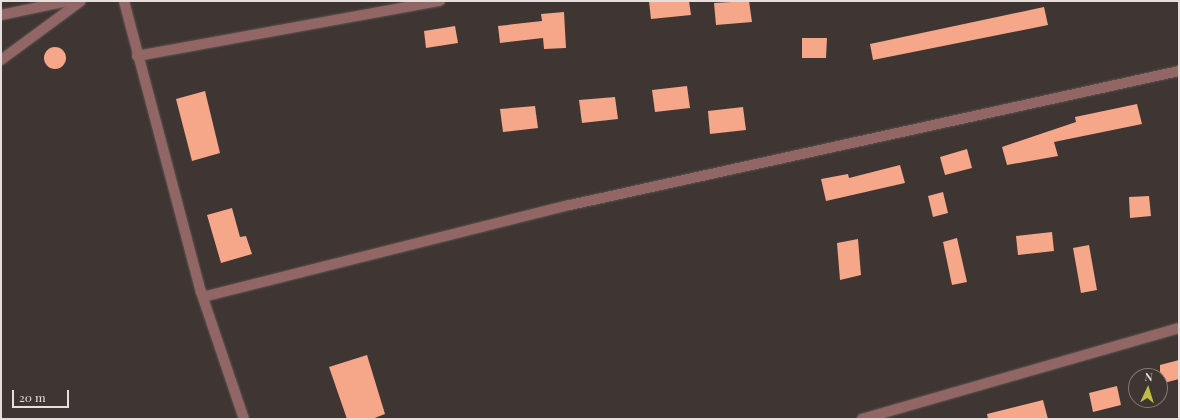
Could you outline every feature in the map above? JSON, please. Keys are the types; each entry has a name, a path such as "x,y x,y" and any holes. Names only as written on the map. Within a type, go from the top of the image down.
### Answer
{"street":[{"path":"1,15 68,1"},
{"path":"1,60 81,1"},
{"path":"124,1 136,56 202,297 244,419"},
{"path":"136,56 440,1"},
{"path":"202,297 570,205 1179,71"},
{"path":"862,419 1179,328"}],"building":[{"path":"649,1 689,1 691,15 651,19"},
{"path":"749,1 752,22 716,25 714,3"},
{"path":"1044,7 1048,25 873,60 870,44"},
{"path":"564,12 566,48 544,49 543,38 500,43 498,26 542,21 541,14"},
{"path":"455,26 458,43 426,48 424,31"},
{"path":"802,38 827,38 826,58 802,58"},
{"path":"55,47 63,50 66,58 63,66 55,69 47,66 44,58 47,50"},
{"path":"687,86 690,108 655,112 652,90"},
{"path":"205,91 220,153 192,161 176,99"},
{"path":"615,97 618,119 582,123 579,100"},
{"path":"1137,104 1142,124 1054,142 1058,156 1007,165 1002,147 1076,122 1075,117"},
{"path":"535,106 538,128 503,132 500,109"},
{"path":"743,107 746,130 710,134 708,111"},
{"path":"967,149 972,168 945,175 940,157"},
{"path":"900,165 905,183 826,201 821,179 848,174 849,178"},
{"path":"943,192 948,213 933,217 928,196"},
{"path":"1149,196 1151,216 1130,218 1129,197"},
{"path":"232,208 240,237 246,236 252,254 221,263 207,215"},
{"path":"1052,232 1054,251 1018,255 1016,236"},
{"path":"957,238 967,282 952,285 943,242"},
{"path":"858,239 861,275 840,280 837,243"},
{"path":"1089,245 1097,290 1081,293 1073,248"},
{"path":"367,355 385,414 372,419 347,419 329,367"},
{"path":"1179,360 1179,379 1168,382 1168,368 1160,368 1160,365"},
{"path":"1117,386 1121,405 1093,412 1089,393"},
{"path":"1043,400 1048,419 988,419 987,414"}]}
